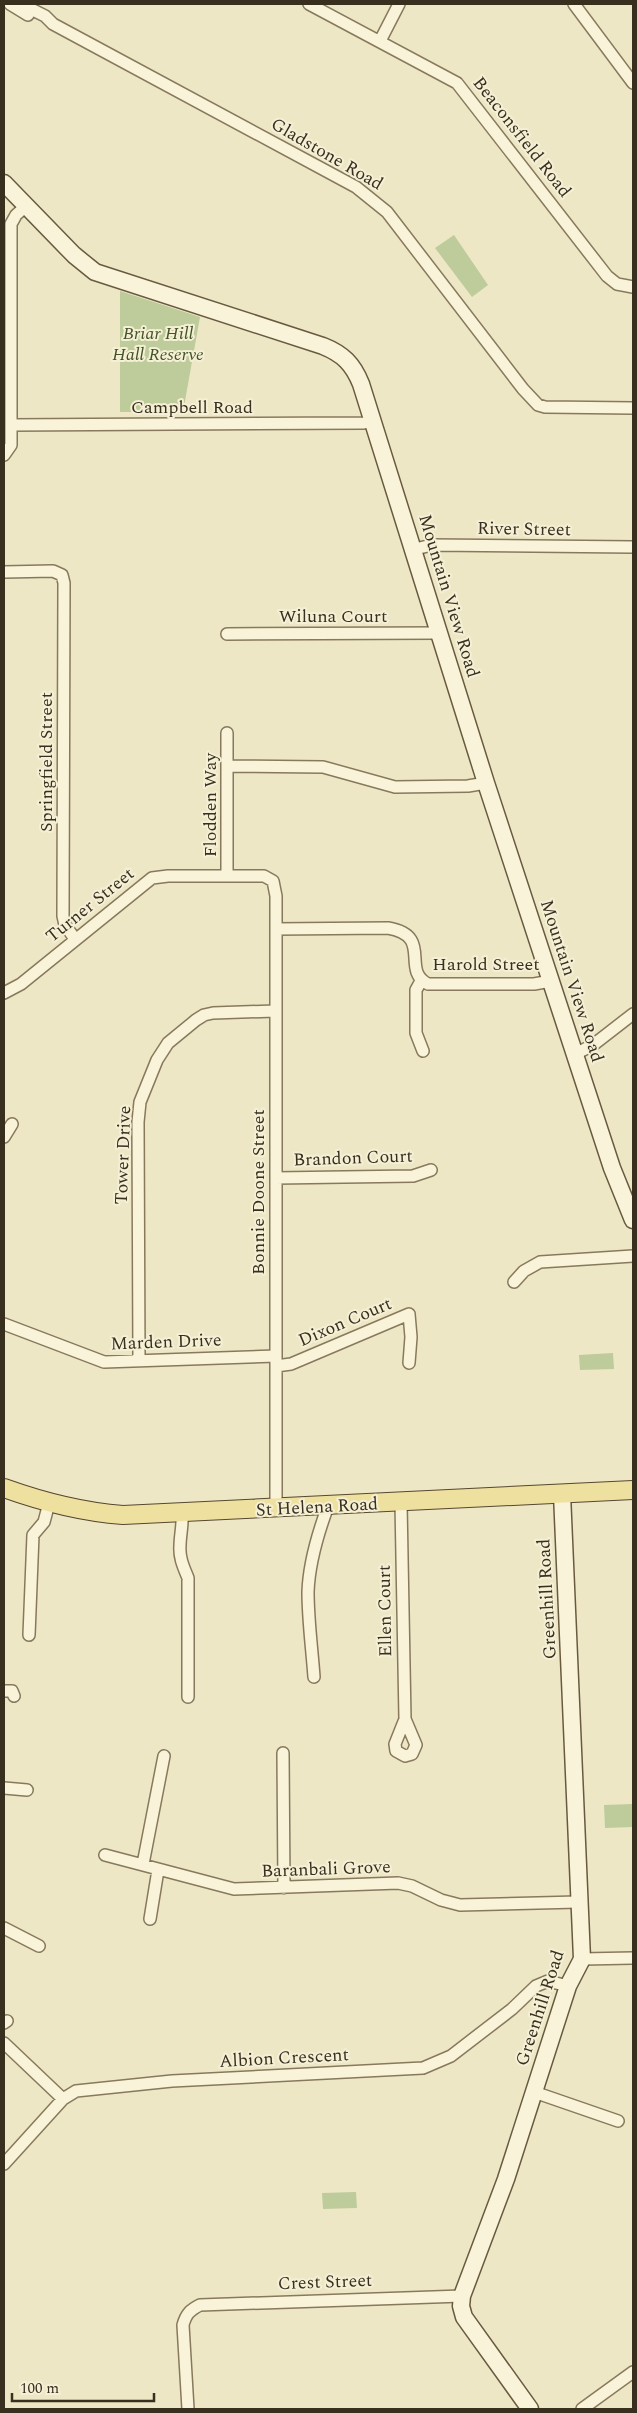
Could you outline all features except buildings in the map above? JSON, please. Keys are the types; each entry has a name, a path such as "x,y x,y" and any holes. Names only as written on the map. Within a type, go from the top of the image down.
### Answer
{"main road":[{"name":"St Helena Road","path":"4,1488 49,1503 99,1513 182,1513 633,1490"}],"street":[{"name":"Gladstone Road","path":"10,4 42,22 53,24"},
{"name":"Gladstone Road","path":"21,4 45,16 53,24 356,187 372,198 387,212 523,389 538,405 553,409 633,408"},
{"name":"Beaconsfield Road","path":"309,4 457,82 607,276 617,284 633,287"},
{"path":"380,40 399,4"},
{"path":"574,4 633,83"},
{"name":"Mountain View Road","path":"4,183 81,262 102,276 323,346 338,353 349,362 358,376 414,549 486,783 616,1182 633,1220"},
{"path":"4,455 11,445 11,224 26,206"},
{"name":"Campbell Road","path":"11,425 354,423 373,421"},
{"name":"River Street","path":"414,549 432,545 633,547"},
{"name":"Springfield Street","path":"4,572 53,571 62,575 64,583 63,916 65,925 75,939"},
{"name":"Wiluna Court","path":"227,634 440,633"},
{"name":"Flodden Way","path":"227,733 227,876"},
{"path":"228,766 323,767 394,787 468,786 486,783"},
{"name":"Turner Street","path":"4,993 21,984 152,878 227,876 270,878"},
{"name":"Bonnie Doone Street","path":"270,878 276,888 276,1508"},
{"path":"276,929 388,928 400,930 409,937 415,948 416,973 421,981 416,990 416,1033 424,1051"},
{"name":"Harold Street","path":"421,981 428,984 534,984 551,981"},
{"name":"Tower Drive","path":"139,1361 138,1122 140,1102 157,1060 168,1043 204,1015 275,1011"},
{"path":"575,1054 593,1044 633,1014"},
{"path":"4,1137 12,1124"},
{"name":"Brandon Court","path":"276,1178 413,1176 431,1170"},
{"path":"514,1282 524,1271 540,1262 633,1256"},
{"name":"Dixon Court","path":"276,1361 290,1364 409,1314 411,1337 409,1363"},
{"name":"Marden Drive","path":"4,1324 99,1361 276,1361"},
{"name":"Greenhill Road","path":"462,2296 506,2179 568,1986 582,1959 578,1902 576,1796 562,1494"},
{"path":"29,1635 33,1536 44,1522 49,1503"},
{"name":"Ellen Court","path":"400,1503 405,1719"},
{"path":"314,1676 308,1592 321,1526 328,1506"},
{"path":"182,1513 183,1526 180,1546 182,1561 188,1578 188,1697"},
{"path":"283,1753 284,1888"},
{"path":"143,1864 164,1756"},
{"path":"4,1788 27,1790"},
{"name":"Baranbali Grove","path":"105,1855 234,1889 398,1883 412,1886 441,1900 460,1905 578,1902"},
{"path":"150,1919 158,1870"},
{"path":"4,1928 39,1946"},
{"path":"582,1959 633,1958"},
{"name":"Albion Crescent","path":"4,2164 63,2099 76,2091 89,2088 136,2086 172,2081 423,2068 451,2056 512,2009 536,1986 548,1981 568,1986"},
{"path":"4,2043 63,2099"},
{"path":"534,2092 618,2121"},
{"path":"462,2296 461,2306 464,2317 530,2409"},
{"name":"Crest Street","path":"188,2409 183,2325 191,2309 210,2304 462,2296"},
{"path":"582,2409 633,2372"}],"green space":[{"path":"454,235 488,285 472,297 435,248"},
{"name":"Briar Hill Hall Reserve","path":"120,291 200,317 183,412 120,412"},
{"path":"613,1353 614,1369 580,1370 579,1355"},
{"path":"633,1804 633,1827 605,1828 604,1805"},
{"path":"356,2192 357,2208 323,2209 322,2193"}]}
